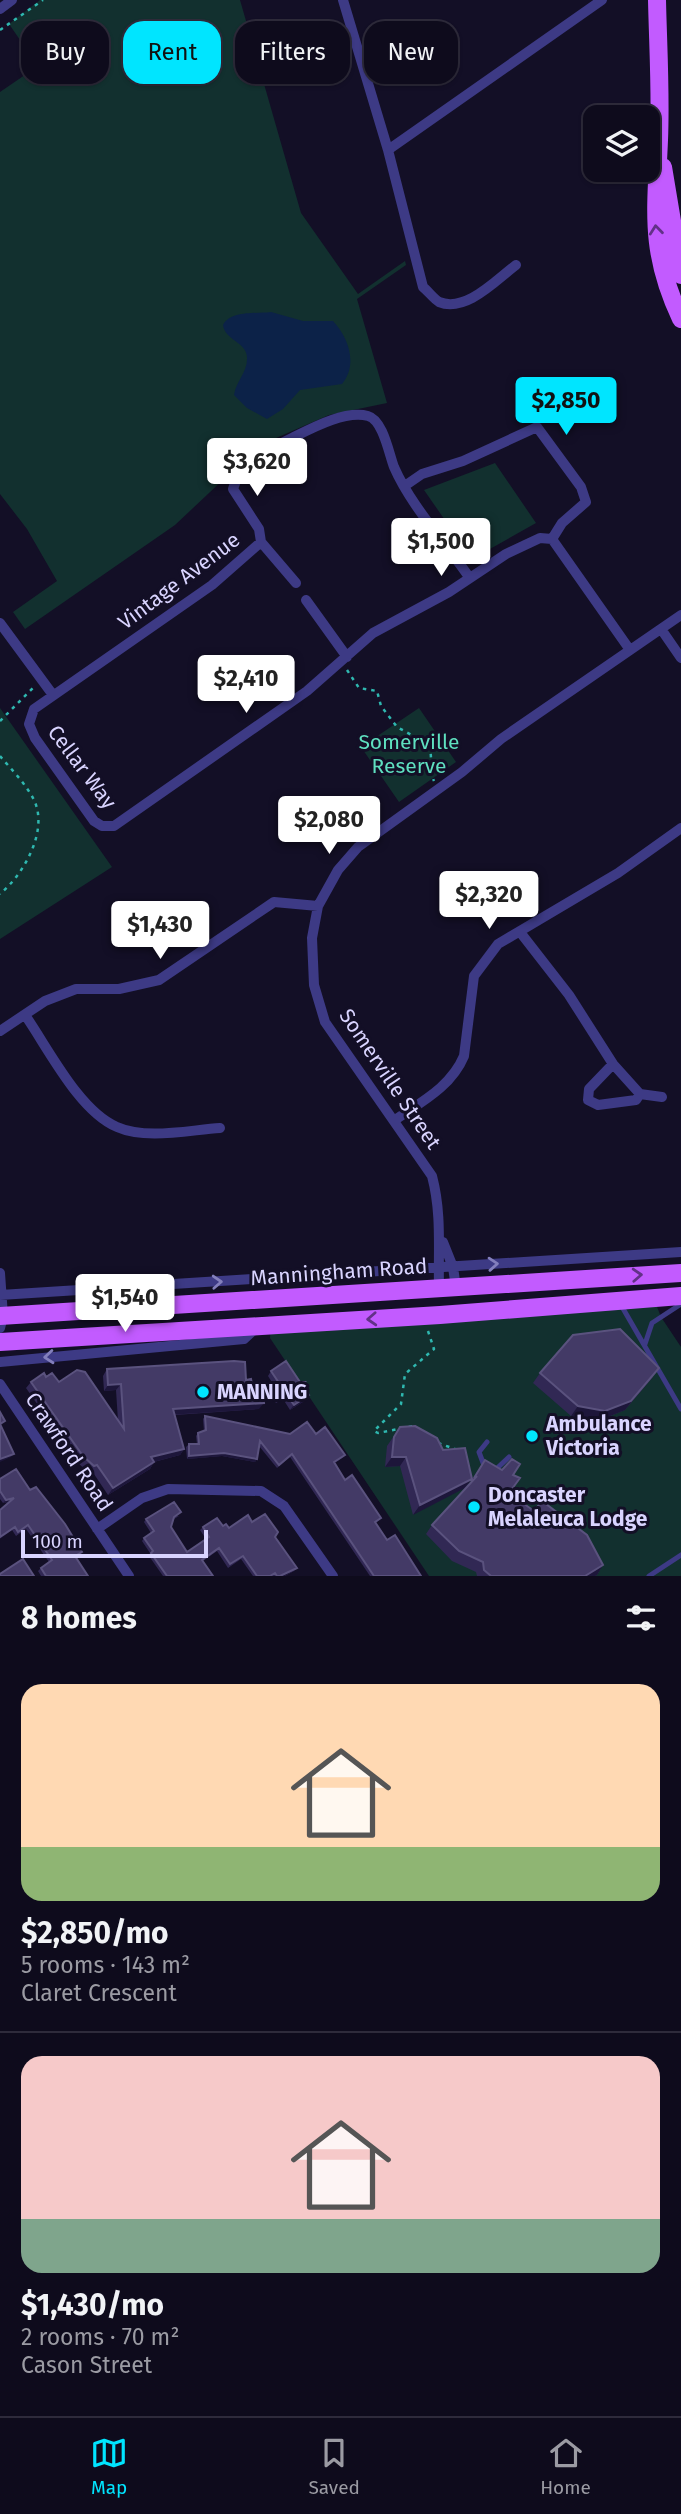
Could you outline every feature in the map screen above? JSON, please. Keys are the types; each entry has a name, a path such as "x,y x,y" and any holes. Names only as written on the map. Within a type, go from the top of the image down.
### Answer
{"main road":[{"path":"657,0 659,139 654,220 675,273 681,319"},
{"name":"Manningham Road","path":"1,1320 681,1272"},
{"path":"447,1288 449,1315"},
{"path":"0,1342 449,1315 681,1296"}],"street":[{"path":"0,9 12,0"},
{"path":"343,0 388,150 424,286 438,302 457,305 479,293 516,265"},
{"path":"388,150 602,0"},
{"name":"Vintage Avenue","path":"53,695 212,585 261,542 260,529 233,489 235,480 277,445 335,420 370,416 377,422 396,470 405,485 470,577"},
{"path":"405,485 422,474 463,461 537,427 542,430 586,497 582,508 562,523 552,540"},
{"path":"306,600 344,659 373,633 506,554 540,538 552,540 630,650"},
{"path":"261,542 296,583"},
{"name":"Somerville Street","path":"447,1288 438,1268 442,1239 438,1200 432,1176 325,1022 314,985 312,938 318,905 338,870 358,847 439,790 501,739 681,615"},
{"path":"0,623 53,695"},
{"path":"661,629 681,658"},
{"name":"Cellar Way","path":"53,695 34,709 29,724 31,732 94,821 108,827 120,823 307,691 344,659"},
{"path":"395,1120 453,1077 464,1056 474,976 498,944 618,873 681,828"},
{"path":"0,1031 45,1001 76,989 119,989 159,980 274,901 318,905"},
{"path":"520,932 569,995 613,1064 640,1094 662,1097"},
{"path":"25,1015 78,1093 95,1113 118,1128 148,1132 220,1128"},
{"path":"613,1064 589,1090 588,1100 598,1105 636,1100 640,1094"},
{"name":"Somerville Street","path":"442,1239 453,1267 447,1288"},
{"name":"Manningham Road","path":"1,1295 681,1252"},
{"path":"0,1273 1,1320"},
{"path":"0,1362 244,1339 258,1326"},
{"name":"Crawford Road","path":"0,1384 128,1576"},
{"path":"97,1529 142,1499 168,1489 261,1492 284,1506 333,1576"}],"lane":[{"path":"615,1302 626,1310 681,1409"},
{"path":"645,1344 652,1323 681,1304"},
{"path":"487,1442 479,1452 483,1467 493,1472 509,1457"},
{"path":"649,1576 681,1555"}],"path":[{"path":"0,30 43,0"},
{"path":"344,659 359,688 377,691 382,706 397,727 428,744 431,753 430,772 439,790"},
{"path":"0,721 42,679"},
{"path":"0,756 35,801 38,818 31,850 20,873 0,894"},
{"path":"428,1331 434,1349 405,1374 401,1404 374,1431 378,1433 414,1426 438,1443 471,1455 479,1452"}],"green space":[{"path":"40,0 240,0 246,21 235,21 235,84 264,84 301,213 358,294 405,261 406,265 357,299 387,403 329,415 276,438 243,461 175,525 25,629 13,612 57,581 27,529 0,494 0,92 21,78 21,84 109,84 109,21 21,21 21,41 9,24"},
{"path":"495,463 536,523 472,559 424,490"},
{"path":"0,708 112,867 0,939"},
{"name":"Somerville Reserve","path":"419,708 456,762 399,802 361,747"},
{"path":"654,1299 661,1317 681,1347 681,1576 429,1576 270,1338 271,1325"}],"water":[{"path":"271,312 303,321 333,321 347,343 350,369 342,384 300,390 283,409 267,419 247,408 234,395 247,359 244,349 228,335 223,325 238,315"}],"building":[{"path":"620,1329 659,1368 631,1401 605,1411 578,1406 540,1373 573,1335"},
{"path":"286,1361 300,1382 304,1382 301,1384 309,1395 294,1405 286,1394 279,1398 269,1384 279,1383 271,1371"},
{"path":"245,1362 246,1380 251,1379 252,1384 262,1383 264,1403 173,1409 184,1449 151,1457 154,1462 113,1488 97,1465 94,1466 83,1456 31,1382 44,1373 46,1377 52,1373 59,1382 77,1370 85,1372 124,1429 121,1384 108,1385 107,1369"},
{"path":"205,1416 290,1434 307,1422 316,1434 325,1427 345,1455 334,1462 345,1480 352,1475 381,1518 375,1522 387,1540 395,1535 421,1576 374,1576 292,1454 279,1465 260,1441 257,1459 224,1453 189,1456 189,1444 199,1444 198,1433 206,1430"},
{"path":"0,1424 14,1454 0,1459"},
{"path":"415,1426 437,1438 443,1450 465,1448 472,1479 420,1505 406,1457 392,1457 394,1437 400,1427"},
{"name":"Doncaster Melaleuca Lodge","path":"512,1459 520,1464 513,1475 520,1478 509,1493 534,1511 542,1501 587,1535 603,1565 585,1576 491,1576 484,1570 483,1562 459,1551 432,1525 477,1476 474,1478 485,1460 502,1470"},
{"path":"16,1469 30,1490 36,1487 65,1524 82,1552 75,1556 88,1576 46,1576 41,1568 52,1560 28,1525 18,1532 15,1527 0,1537 0,1510 14,1498 6,1500 0,1491 0,1479"},
{"path":"174,1502 181,1512 174,1517 171,1527 187,1552 209,1537 203,1527 217,1518 223,1526 226,1524 229,1528 248,1515 252,1522 265,1514 278,1532 275,1537 297,1568 280,1576 275,1573 270,1576 257,1576 243,1556 230,1564 219,1548 202,1560 213,1576 167,1576 144,1538 154,1531 146,1519"},
{"path":"23,1559 34,1576 0,1576 0,1574"}],"place":[{"name":"MANNING","path":"203,1392"},
{"name":"Ambulance Victoria","path":"532,1436"},
{"name":"Doncaster Melaleuca Lodge","path":"474,1507"}]}
